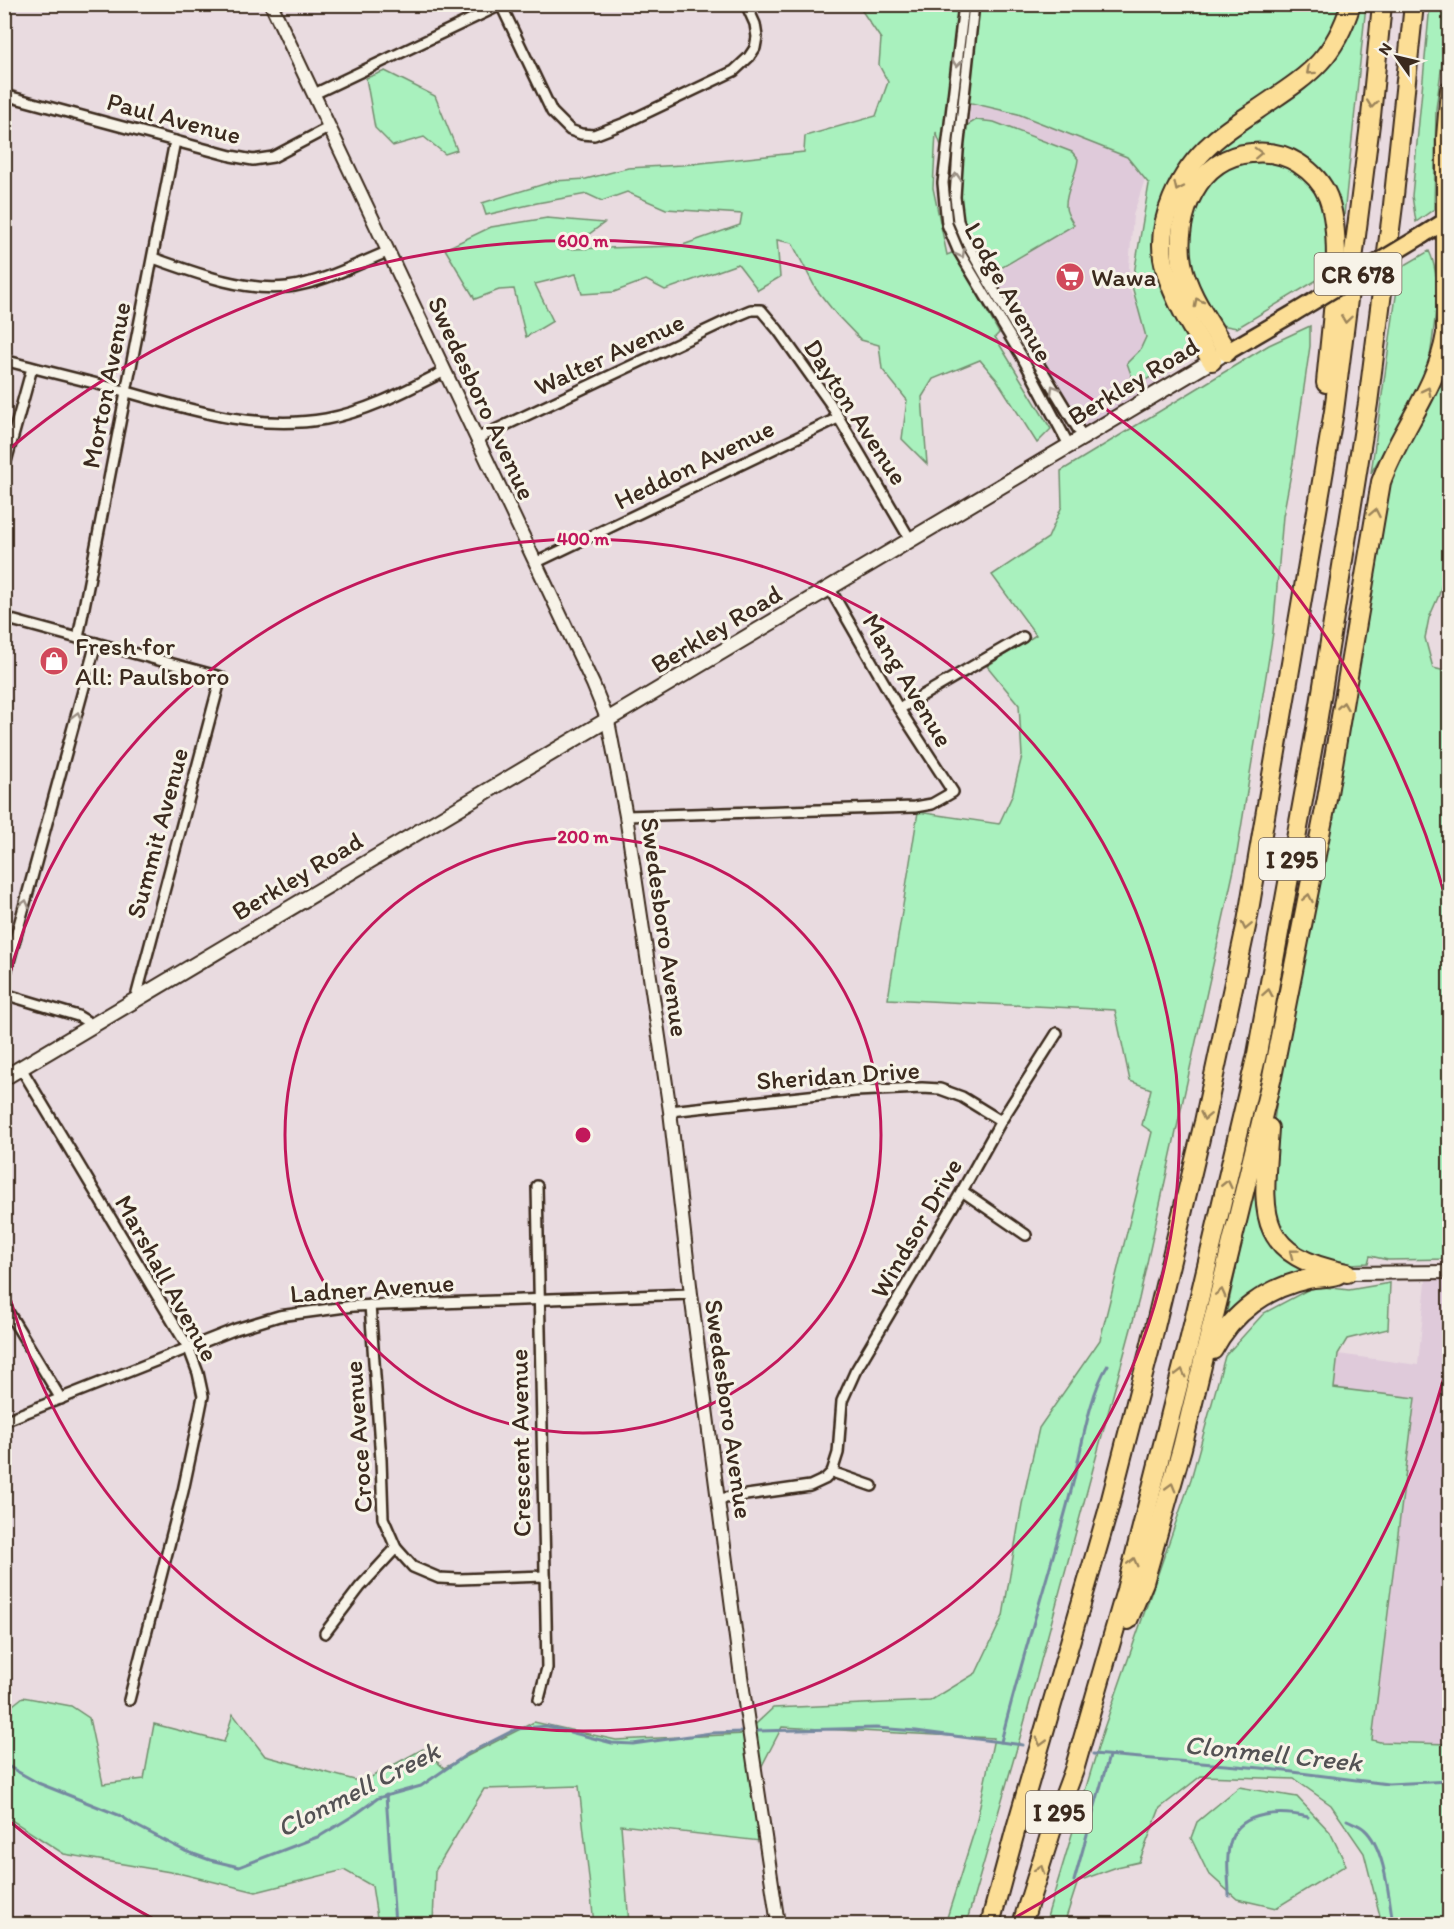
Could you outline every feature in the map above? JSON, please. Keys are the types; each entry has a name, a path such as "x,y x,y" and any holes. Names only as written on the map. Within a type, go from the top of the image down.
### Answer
{"highway":[{"path":"1220,357 1172,289 1164,266 1163,238 1172,200 1183,177 1214,142 1317,66 1332,49 1343,28 1351,4"},
{"name":"I 295","path":"990,1924 1108,1511 1150,1348 1204,1122 1254,883 1334,411 1371,116 1382,4"},
{"name":"I 295","path":"1022,1924 1052,1829 1074,1770 1126,1590 1188,1346 1257,1054 1323,689 1368,403 1393,205 1414,4"},
{"path":"1095,1699 1144,1582 1202,1370 1272,1077 1327,799 1381,482 1388,463 1421,403 1443,354 1446,334 1448,219 1446,137 1449,90"},
{"path":"1220,357 1187,281 1182,262 1182,224 1187,206 1204,175 1227,158 1240,154 1264,152 1289,158 1311,172 1323,186 1328,198 1333,213 1334,272 1325,393 1315,465 1248,857 1254,883"},
{"path":"1272,1077 1265,1192 1265,1209 1270,1226 1276,1238 1296,1256 1323,1268 1347,1273"},
{"path":"1202,1370 1219,1338 1238,1315 1263,1295 1295,1282 1347,1273"},
{"path":"976,1924 1016,1828"}],"main road":[{"name":"Berkley Road","path":"4,1078 1084,439 1448,219"}],"street":[{"name":"Swedesboro Avenue","path":"271,4 593,684 608,721 619,771 670,1111 691,1294 741,1676 778,1924"},
{"path":"314,94 502,5 552,112 570,130 594,135 734,71 749,57 755,48 757,37 755,24 746,4"},
{"name":"Lodge Avenue","path":"964,4 943,183 947,224 958,250 1021,355 1070,447"},
{"name":"Lodge Avenue","path":"974,4 958,151 955,197 958,221 970,249 996,294 1084,439"},
{"name":"Paul Avenue","path":"4,95 253,160 273,156 328,128"},
{"name":"Morton Avenue","path":"78,638 175,141"},
{"path":"153,258 190,272 220,279 253,286 286,287 319,279 387,252"},
{"name":"Walter Avenue","path":"476,439 739,315 751,310 761,310"},
{"name":"Dayton Avenue","path":"761,310 778,330 838,418 911,540"},
{"path":"4,360 201,413 233,419 290,423 353,412 388,399 445,371"},
{"path":"4,469 32,368"},
{"name":"Heddon Avenue","path":"535,563 838,418"},
{"name":"Mang Avenue","path":"626,816 915,807 932,804 953,792 899,709 830,589"},
{"path":"4,618 96,643 4,980"},
{"path":"899,709 1023,637"},
{"name":"Summit Avenue","path":"96,643 221,677 135,1001"},
{"path":"4,994 78,1016 93,1024"},
{"name":"Windsor Drive","path":"832,1472 838,1453 842,1401 852,1379 1001,1121 1057,1033"},
{"name":"Marshall Avenue","path":"21,1068 189,1349 203,1396 183,1491 129,1700"},
{"name":"Sheridan Drive","path":"670,1111 855,1091 922,1088 940,1089 962,1097 1001,1121"},
{"name":"Crescent Avenue","path":"537,1186 547,1668 539,1699"},
{"path":"962,1191 1026,1236"},
{"path":"1347,1273 1449,1272"},
{"name":"Ladner Avenue","path":"4,1421 236,1329 279,1316 370,1305 691,1294"},
{"path":"4,1305 61,1399"},
{"name":"Croce Avenue","path":"370,1305 383,1518 396,1548 413,1567 449,1580 544,1576"},
{"path":"718,1499 810,1486 825,1479 832,1472 872,1486"},
{"path":"325,1633 360,1587 396,1548"}],"shaded area":[{"path":"972,96 1151,161 1133,215 1129,289 1175,370 1083,432 990,277 1072,225 1063,197 968,129"},
{"path":"1449,1270 1449,1744 1380,1742 1372,1740 1415,1398 1334,1389 1338,1354 1418,1365 1427,1271"}],"green space":[{"path":"858,5 958,5 942,148 936,132 933,188 947,255 954,252 999,333 995,337 1051,429 1037,443 997,380 980,360 933,379 922,397 927,464 902,439 907,400 882,369 879,345 861,340 836,314 816,289 792,243 777,240 780,277 758,290 738,264 665,290 646,280 614,292 582,294 576,274 535,284 553,321 526,337 514,289 499,290 475,299 445,249 491,227 547,218 604,223 569,249 680,246 740,225 742,214 666,209 627,192 602,201 587,194 486,215 482,203 554,181 586,179 628,168 682,165 804,152 805,136 876,116 888,82 879,65 881,39"},
{"path":"980,5 1342,5 1323,51 1302,72 1199,141 1177,171 1164,194 1155,226 1155,257 1187,336 1189,348 1181,360 1135,386 1127,363 1140,350 1146,337 1132,286 1149,184 1127,157 1018,114 967,102"},
{"path":"1356,5 1366,5 1343,225 1333,192 1276,146 1245,145 1200,164 1238,132 1311,80"},
{"path":"1430,5 1449,5 1449,9 1436,109 1434,209 1416,222 1412,196"},
{"path":"385,71 435,96 457,150 445,154 424,137 393,146 375,128 366,78"},
{"path":"976,120 994,122 1072,152 1078,159 1066,201 1067,212 1074,225 989,275 965,229 960,206 959,178 963,137 966,126"},
{"path":"1264,158 1291,164 1312,180 1326,208 1329,241 1322,277 1237,328 1221,325 1194,277 1189,260 1189,226 1194,208 1203,190 1216,173 1236,161"},
{"path":"1429,251 1436,275 1437,289 1431,360 1400,423 1371,473 1400,268"},
{"path":"1310,326 1310,346 1283,516 1273,633 1235,865 1139,1299 1023,1727 966,1924 945,1924 975,1829 994,1738 782,1727 752,1785 760,1841 621,1825 629,1924 594,1924 579,1786 484,1789 435,1871 433,1924 378,1924 372,1886 344,1870 256,1892 182,1874 64,1854 5,1816 4,1712 23,1697 71,1706 89,1718 103,1784 144,1779 154,1724 224,1742 233,1714 265,1756 362,1782 423,1749 444,1768 534,1722 616,1740 745,1734 773,1708 930,1701 976,1673 1003,1616 1022,1504 1039,1428 1100,1340 1152,1132 1142,1125 1151,1089 1130,1081 1115,1010 888,999 918,812 999,824 1012,796 1022,756 1019,705 987,666 1036,635 992,575 1048,538 1062,506 1061,471 1269,345"},
{"path":"1449,361 1449,556 1425,638 1433,668 1450,672 1449,1259 1388,1260 1370,1256 1368,1263 1334,1265 1304,1256 1278,1227 1270,1206 1271,1143 1283,1055 1383,501 1396,468"},
{"path":"1257,1172 1271,1245 1308,1272 1270,1282 1226,1315"},
{"path":"1390,1283 1388,1329 1347,1339 1338,1354 1334,1388 1415,1398 1372,1740 1449,1744 1449,1924 1382,1924 1364,1853 1331,1805 1294,1779 1201,1776 1160,1808 1139,1862 1078,1881 1064,1924 1045,1924 1103,1731 1191,1479 1225,1356 1264,1313 1315,1286 1349,1290"},
{"path":"1239,1787 1297,1797 1330,1832 1346,1865 1276,1908 1237,1899 1208,1873 1191,1838 1197,1822"}],"waterway":[{"path":"1001,1742 1072,1487 1086,1424 1101,1377 1108,1365"},
{"name":"Clonmell Creek","path":"4,1764 38,1783 121,1816 185,1851 239,1867 320,1836 378,1798 421,1786 469,1753 516,1729 547,1726 612,1743 633,1744 711,1733 743,1732"},
{"name":"Clonmell Creek","path":"758,1731 876,1728 1023,1745"},
{"name":"Clonmell Creek","path":"1093,1754 1261,1768 1388,1784 1450,1781"},
{"path":"1074,1881 1109,1756"},
{"path":"386,1795 395,1924"},
{"path":"1229,1896 1228,1854 1236,1830 1253,1818 1264,1815 1287,1814 1308,1817"},
{"path":"1347,1820 1364,1829 1377,1848 1388,1887 1393,1924"}],"place":[{"name":"Wawa","path":"1070,277"},
{"name":"Fresh for All: Paulsboro","path":"54,661"}]}
